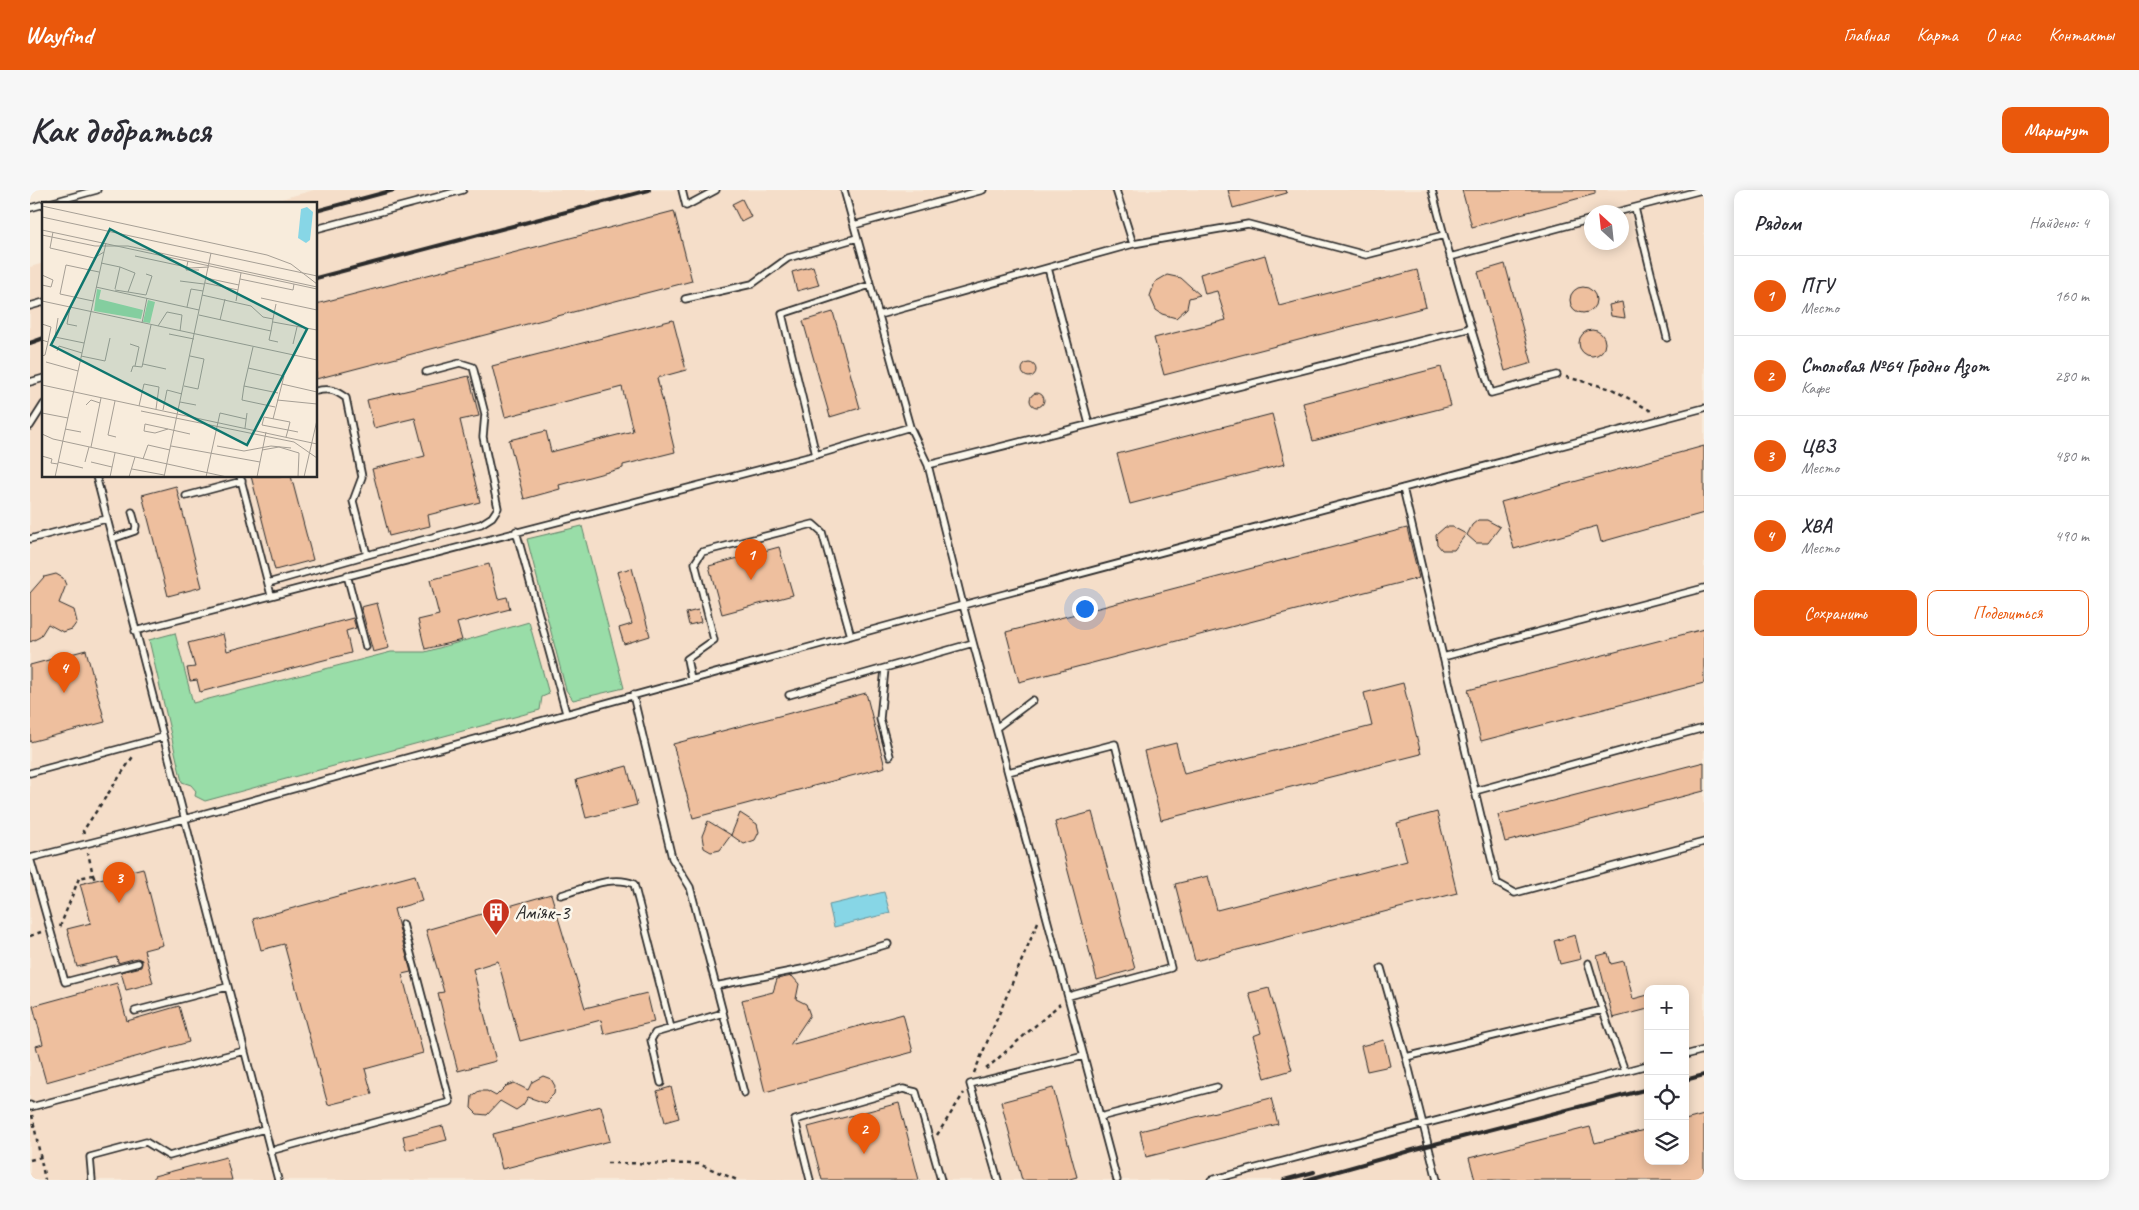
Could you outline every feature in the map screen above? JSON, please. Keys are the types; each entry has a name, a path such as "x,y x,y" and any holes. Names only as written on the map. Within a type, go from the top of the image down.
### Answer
{"lane":[{"path":"53,202 98,190"},
{"path":"318,228 463,190"},
{"path":"682,190 686,206 716,190"},
{"path":"845,190 910,427 928,465 973,643 1117,1180"},
{"path":"854,225 983,190"},
{"path":"1116,190 1133,244"},
{"path":"1432,190 1491,393 1557,374"},
{"path":"1629,209 1702,190"},
{"path":"1635,208 1667,338"},
{"path":"1450,257 1584,221"},
{"path":"879,315 1133,244 1248,224 1366,255 1444,235"},
{"path":"685,299 752,284 788,258 858,238"},
{"path":"1048,268 1089,424"},
{"path":"816,455 782,314 870,285"},
{"path":"928,465 1471,328"},
{"path":"268,583 481,524 492,517 498,508 482,437 485,414 474,367 460,363 426,372"},
{"path":"318,391 336,390 346,398 362,477 353,501 367,555"},
{"path":"30,426 42,407"},
{"path":"138,963 65,982 30,858 184,819 963,605 1704,408"},
{"path":"135,631 816,455 910,427"},
{"path":"96,478 278,1180"},
{"path":"186,496 241,478 271,596"},
{"path":"1403,488 1497,883 1515,893 1704,842"},
{"path":"112,539 135,531 136,526 132,512"},
{"path":"30,539 106,519"},
{"path":"691,679 687,659 714,640 695,563 702,552 813,524 822,532 851,636"},
{"path":"516,531 566,713"},
{"path":"347,575 366,647"},
{"path":"1443,657 1704,588"},
{"path":"789,695 973,643"},
{"path":"884,669 880,719 890,756"},
{"path":"633,695 672,858 690,888 744,1093"},
{"path":"996,728 1033,700"},
{"path":"1475,791 1704,728"},
{"path":"30,773 162,737"},
{"path":"1008,772 1115,744 1171,968 1069,996"},
{"path":"561,894 615,880 634,884 672,1028"},
{"path":"270,1151 450,1102 403,924"},
{"path":"715,986 807,968 888,944"},
{"path":"1588,963 1602,1010 1625,1070"},
{"path":"1381,968 1437,1180"},
{"path":"135,1011 227,987"},
{"path":"1406,1057 1602,1010"},
{"path":"661,1083 651,1040 656,1033 723,1013"},
{"path":"1689,1053 1704,1050"},
{"path":"30,1106 244,1051"},
{"path":"998,1180 970,1084 1084,1056"},
{"path":"1210,1180 1644,1065"},
{"path":"1100,1117 1218,1087"},
{"path":"810,1180 795,1120 903,1089 916,1092 941,1180"},
{"path":"92,1180 90,1157 146,1142 169,1156 264,1128"}],"path":[{"path":"1557,374 1612,389 1665,419"},
{"path":"95,880 83,831 142,743"},
{"path":"50,930 60,927 79,878 93,875"},
{"path":"931,1145 970,1084 1044,907"},
{"path":"984,1071 1069,996"},
{"path":"30,1106 46,1180"},
{"path":"30,1160 41,1157"},
{"path":"608,1163 699,1164 737,1180"}],"shaded area":[{"path":"314,190 1704,190 1704,1180 30,1180 30,267 42,264 42,478 318,478 318,202 270,202"}],"green space":[{"path":"582,526 624,688 573,700 566,690 527,539"},
{"path":"529,622 549,694 542,697 540,710 205,801 195,796 196,791 191,785 182,782 149,640 175,633 193,703 391,652 425,652"}],"water":[{"path":"884,892 890,913 834,927 829,905"}],"building":[{"path":"1228,190 1286,190 1287,193 1233,208"},
{"path":"1462,190 1595,190 1595,194 1472,227"},
{"path":"742,199 751,217 741,222 732,204"},
{"path":"674,211 692,281 318,378 318,303"},
{"path":"1265,255 1279,306 1417,270 1426,307 1164,375 1154,338 1226,320 1217,291 1205,294 1200,274"},
{"path":"1505,264 1532,363 1505,371 1478,272"},
{"path":"813,266 819,285 797,291 792,272"},
{"path":"1167,275 1181,278 1200,295 1189,298 1187,308 1176,318 1156,310 1150,296 1155,282"},
{"path":"1583,287 1592,291 1596,300 1592,309 1583,313 1574,309 1570,300 1574,291"},
{"path":"1622,302 1625,318 1611,316 1609,305"},
{"path":"833,312 860,408 830,417 803,321"},
{"path":"673,320 686,370 657,378 675,452 623,465 623,468 559,485 560,489 524,499 509,440 546,431 551,452 633,431 622,387 505,417 492,366"},
{"path":"1592,330 1601,334 1605,343 1601,352 1592,356 1583,352 1579,343 1583,334"},
{"path":"1029,363 1034,365 1036,370 1034,375 1029,377 1024,375 1022,370 1024,365"},
{"path":"1441,367 1451,406 1313,441 1303,403"},
{"path":"469,376 479,416 460,420 480,502 428,515 430,526 389,536 372,469 425,456 415,418 374,428 367,400"},
{"path":"1037,393 1042,395 1044,400 1042,405 1037,407 1032,405 1030,400 1032,395"},
{"path":"1272,414 1285,464 1130,504 1117,454"},
{"path":"1704,446 1704,513 1601,542 1597,526 1514,549 1501,502"},
{"path":"252,478 292,478 313,560 275,570"},
{"path":"176,486 202,587 168,596 142,495"},
{"path":"1478,520 1487,520 1500,527 1488,543 1476,543 1467,535 1472,525"},
{"path":"1445,527 1453,527 1466,534 1454,550 1442,550 1437,544 1436,535"},
{"path":"1407,528 1419,578 1019,682 1006,632"},
{"path":"779,547 793,595 722,614 709,566"},
{"path":"489,564 498,599 507,597 510,609 457,623 462,640 425,649 418,620 439,615 430,580"},
{"path":"632,568 650,636 624,644 619,628 632,624 617,572"},
{"path":"56,574 63,578 66,585 59,603 74,610 77,622 72,629 63,632 48,624 40,637 30,642 30,593 44,577"},
{"path":"377,603 389,648 373,652 361,607"},
{"path":"698,610 701,622 689,625 686,613"},
{"path":"353,618 356,628 346,631 351,653 200,692 197,680 190,681 187,668 195,667 188,643 223,634 227,651"},
{"path":"1704,629 1704,683 1481,741 1468,690"},
{"path":"86,650 105,722 30,742 30,665"},
{"path":"1403,683 1421,754 1161,820 1144,751 1176,743 1184,774 1372,726 1364,693"},
{"path":"866,693 885,767 693,818 673,744"},
{"path":"1704,762 1704,791 1505,842 1498,815"},
{"path":"627,766 637,805 586,818 576,780"},
{"path":"1092,812 1135,969 1097,980 1055,822"},
{"path":"1437,812 1457,893 1195,961 1175,884 1208,876 1217,910 1407,861 1397,823"},
{"path":"740,813 757,824 759,832 755,840 744,844 731,835"},
{"path":"708,821 731,835 720,850 711,852 704,848 702,836"},
{"path":"143,868 163,945 144,950 153,983 126,990 121,972 141,967 142,960 137,958 118,963 117,957 77,967 67,929 91,923 80,884"},
{"path":"415,875 422,901 394,909 411,972 402,974 423,1053 365,1069 372,1094 328,1105 284,944 261,950 253,919"},
{"path":"551,894 585,1008 647,993 654,1022 604,1034 601,1020 520,1041 498,961 473,969 496,1061 458,1071 438,993 444,992 426,930"},
{"path":"1575,935 1581,959 1560,964 1554,941"},
{"path":"1608,953 1611,964 1624,961 1633,999 1644,996 1644,1010 1613,1018 1597,956"},
{"path":"792,976 799,984 796,999 806,1004 810,1015 790,1045 903,1014 913,1052 765,1092 742,1000 773,992 777,979"},
{"path":"117,983 127,1021 179,1006 189,1042 46,1082 36,1046 43,1044 33,1006"},
{"path":"1269,988 1292,1070 1265,1078 1253,1036 1261,1033 1249,993"},
{"path":"1384,1040 1390,1066 1367,1071 1361,1046"},
{"path":"543,1076 551,1079 555,1086 554,1094 545,1103 528,1097 523,1105 516,1110 500,1101 487,1115 477,1114 471,1108 472,1096 479,1091 487,1091 496,1096 506,1086 514,1083 528,1090 532,1082"},
{"path":"671,1087 679,1118 665,1122 657,1091"},
{"path":"1053,1088 1077,1177 1066,1180 1022,1180 1001,1102"},
{"path":"1271,1098 1278,1124 1146,1157 1140,1131"},
{"path":"899,1103 919,1180 822,1180 808,1127"},
{"path":"601,1106 610,1141 502,1169 493,1134"},
{"path":"1704,1115 1704,1180 1475,1180 1469,1158 1590,1127 1595,1143 1644,1130 1644,1165 1689,1165 1689,1119"},
{"path":"443,1126 447,1140 406,1150 403,1136"},
{"path":"226,1157 232,1180 154,1180 154,1176"}],"railway":[{"path":"318,210 394,190"},
{"path":"318,277 649,190"},
{"path":"30,343 42,339"},
{"path":"1689,1079 1704,1075"},
{"path":"1306,1180 1427,1146 1644,1090"},
{"path":"1284,1180 1314,1172"}],"place":[{"name":"ПГУ","path":"751,580"},
{"name":"ХВА","path":"64,693"},
{"name":"ЦВЗ","path":"119,903"},
{"name":"Аміяк-3","path":"496,936"},
{"name":"Столовая №64 Гродно Азот","path":"864,1154"}]}
